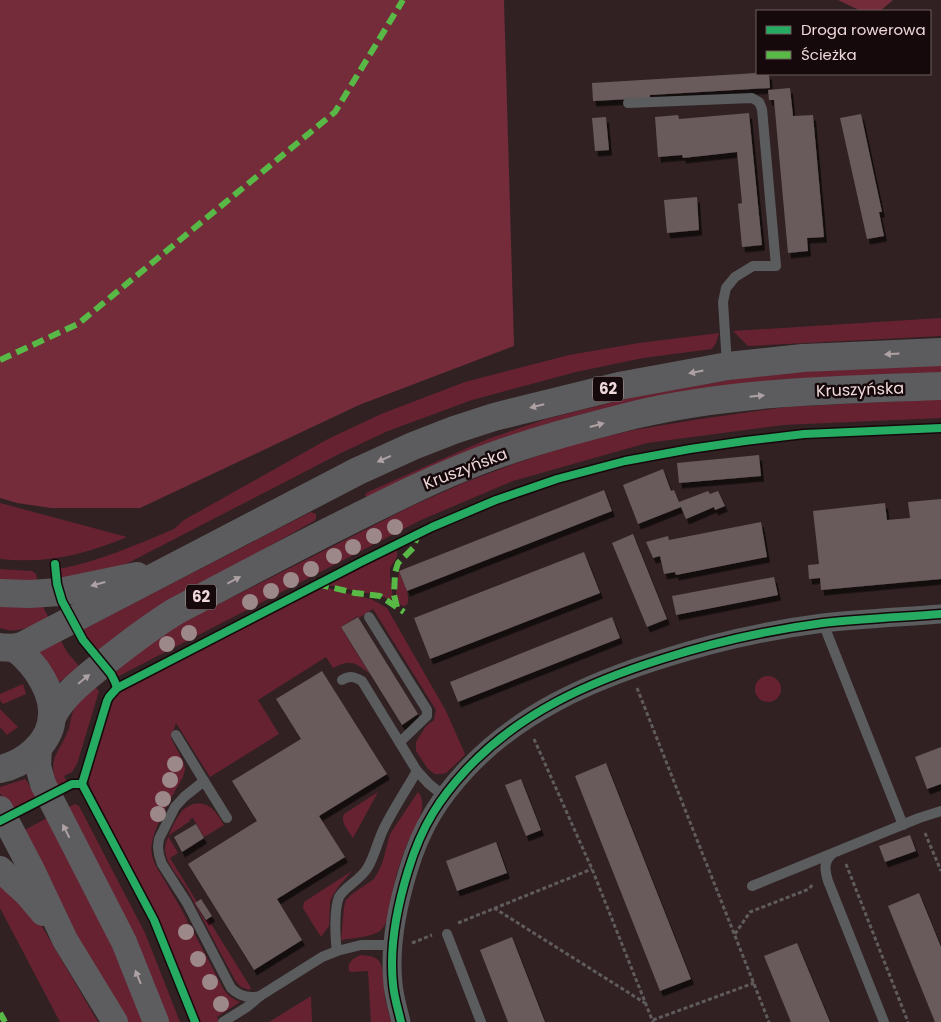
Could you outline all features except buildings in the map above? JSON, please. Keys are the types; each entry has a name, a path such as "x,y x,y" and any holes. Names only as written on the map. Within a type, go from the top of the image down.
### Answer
{"main road":[{"name":"Kruszyńska","path":"6,648 22,646 52,631 358,471 413,446 494,417 619,386 728,366 803,358 941,352"},
{"name":"Kruszyńska","path":"39,747 48,733 53,715 60,702 73,688 156,623 176,610 302,544 430,481 483,460 548,438 636,415 716,400 802,392 941,386"},
{"name":"62","path":"0,593 60,592 86,588 104,582 164,572"},
{"path":"6,648 33,666 43,681 50,698 53,715"},
{"path":"0,769 19,763 39,747"}],"street":[{"path":"401,1022 392,983 393,948 398,911 413,856 425,827 444,796 483,753 505,735 525,720 577,691 629,669 717,643 823,623 941,614"},
{"path":"39,747 38,766 43,784 124,942 156,1022"},
{"path":"0,809 32,870 65,940 115,1022"},
{"path":"0,869 27,894 65,940"}],"lane":[{"path":"628,102 752,98 759,102 762,109 776,266 753,266 735,278 726,288 723,302 728,366"},
{"path":"370,617 427,710 427,716 400,742"},
{"path":"823,623 903,825"},
{"path":"342,680 346,677 354,676 362,681 417,771 444,796"},
{"path":"176,735 227,818"},
{"path":"337,951 335,940 338,899 343,891 362,876 368,867 384,829 417,771"},
{"path":"204,781 175,807 159,839 159,855 162,864 187,902 231,988 244,997 260,996"},
{"path":"752,886 919,818 941,811"},
{"path":"838,851 826,861 825,870 884,1022"},
{"path":"449,930 482,1022"},
{"path":"223,1022 322,957 361,945 393,948"}],"path":[{"path":"629,669 769,1022"},
{"path":"525,720 592,868 653,1021 754,983"},
{"path":"919,818 941,871"},
{"path":"838,851 908,1022"},
{"path":"734,935 750,912 809,889 825,865"},
{"path":"449,930 494,908 592,868"},
{"path":"494,908 646,1003"},
{"path":"393,948 435,933"}],"shaded area":[{"path":"0,0 504,0 514,346 359,405 140,508 51,508 17,503 0,498"},
{"path":"838,0 893,0 881,10 859,10"},
{"path":"941,318 941,336 748,346 733,331"},
{"path":"719,333 712,349 643,358 576,372 472,400 388,431 341,453 130,562 116,568 61,583 59,569 132,547 174,529 184,520 328,439 381,414 465,382 569,355 639,343"},
{"path":"941,364 941,372 590,412 490,443 368,497 365,496 366,493 488,439 546,419 629,398 740,378 801,371"},
{"path":"941,399 941,418 783,425 647,443 513,481 421,520 117,677 114,673 148,645 178,625 414,505 466,482 570,445 634,430 786,407"},
{"path":"0,503 127,537 95,549 65,557 33,560 0,559"},
{"path":"311,512 316,514 314,521 219,574 97,652 85,637 82,630"},
{"path":"397,547 397,557 390,568 393,598 390,600 377,594 324,584"},
{"path":"0,569 32,571 36,574 38,585 0,584"},
{"path":"399,571 408,596 407,605 403,606 398,603 396,595"},
{"path":"319,586 371,599 387,608 446,711 465,754 446,773 435,774 428,769 416,751 416,742 426,726 434,720 436,710 373,609 341,627 370,674 353,663 344,663 333,668 326,657 258,700 279,734 210,777 176,723 171,738 184,763 185,769 183,777 167,805 153,837 152,855 156,866 224,990 240,1002 217,1017 219,1022 200,1022 161,925 90,787 89,779 113,701 118,693"},
{"path":"0,603 41,603 49,618 19,630 0,628"},
{"path":"61,641 67,652 79,666 57,684 39,652"},
{"path":"768,676 777,680 781,689 777,698 768,702 759,698 755,689 759,680"},
{"path":"23,684 26,694 3,704 0,700 0,694"},
{"path":"94,686 99,691 77,764 72,772 64,776 67,782 57,787 53,769 56,756 69,728 74,709"},
{"path":"0,709 18,727 7,735 0,727"},
{"path":"25,779 36,798 10,811 0,793 0,787"},
{"path":"378,792 353,838 344,823 344,814"},
{"path":"418,792 422,805 421,813 399,867 389,915 385,925 379,932 374,934 341,940 346,900 374,879 382,864 390,834"},
{"path":"75,804 79,806 145,933 180,1022 168,1022 67,808"},
{"path":"193,804 204,804 212,808 224,825 204,837 193,818 169,836 180,813"},
{"path":"47,818 106,932 143,1022 126,1022 96,975 21,832"},
{"path":"168,836 178,853 170,858 197,902 195,903 205,920 208,919 251,988 249,990 241,987 235,980 188,891 168,862 165,847"},
{"path":"352,871 333,895 330,902 329,926 321,937 303,908 304,902"},
{"path":"0,878 37,918 98,1022 60,1022 0,908"},
{"path":"361,955 375,958 381,965 385,999 391,1022 371,1022 368,971 349,971 351,961"},
{"path":"311,996 312,1022 269,1022"}],"marked path":[{"path":"0,360 78,324 335,112 403,0"},
{"path":"397,607 394,595 395,573 398,563 413,548 418,534"},
{"path":"317,584 355,593 380,596 404,612"},
{"path":"0,1013 5,1022"}],"cycle path":[{"path":"195,1022 154,920 82,784 107,701 117,688 432,527 496,500 557,479 625,461 745,441 804,434 941,428"},
{"path":"55,564 57,584 62,601 83,640 111,674 117,688"},
{"path":"401,1022 393,984 393,941 400,898 416,849 433,813 453,785 487,750 509,732 532,716 582,689 635,668 702,647 762,633 823,623 941,614"},
{"path":"0,821 72,784 82,784"}]}
